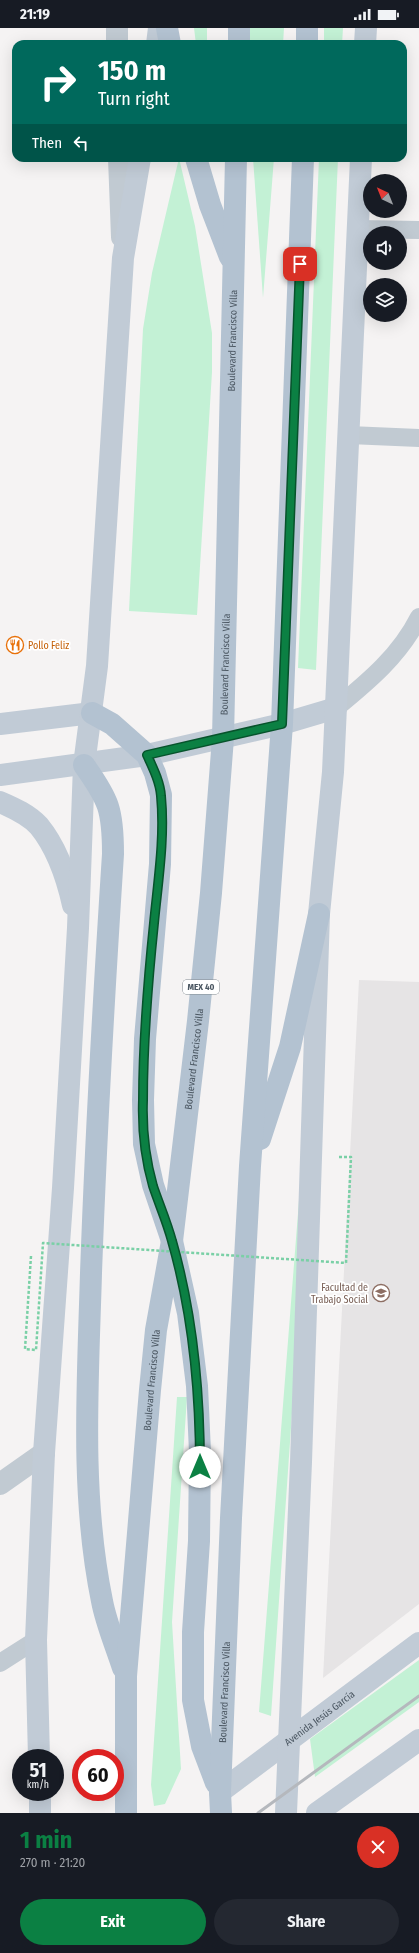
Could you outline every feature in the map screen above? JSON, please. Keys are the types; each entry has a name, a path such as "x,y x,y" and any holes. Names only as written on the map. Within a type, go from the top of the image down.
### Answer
{"main road":[{"path":"167,28 169,40"},
{"path":"239,28 239,40"},
{"path":"307,28 307,40"},
{"path":"197,162 210,205 234,266"},
{"name":"Boulevard Francisco Villa","path":"126,1813 126,1676 156,1330 172,1241 209,916 223,738 236,162"},
{"name":"Boulevard Francisco Villa","path":"221,1813 220,1792 231,1526 250,1166 282,724 304,162"},
{"path":"92,713 112,724 147,755 155,773 161,795 162,821 160,864 145,1039 143,1100 144,1144 153,1185 172,1241 188,1313 198,1386 200,1452 199,1541 193,1632 192,1700 202,1746 220,1792"},
{"path":"84,765 102,790 109,808 113,828 95,1162 88,1411 89,1495 94,1550 102,1602 126,1676"},
{"path":"250,1166 290,1047 320,914"}],"street":[{"path":"117,28 117,40"},
{"path":"158,40 159,28"},
{"path":"365,40 366,28"},
{"path":"39,1749 36,1640 44,1453 63,1188 78,928 84,765 97,666 123,258 119,162"},
{"path":"123,258 139,162"},
{"path":"286,1813 301,1462 320,914 332,800 350,435 361,162"},
{"path":"0,775 84,765 147,755 282,724 336,708"},
{"path":"0,724 92,713"},
{"path":"0,802 19,810 38,826 53,847 70,893 78,928"},
{"path":"0,1484 44,1453"},
{"name":"Avenida Jesús García","path":"220,1792 419,1642"},
{"path":"317,1813 419,1740"},
{"path":"40,1801 40,1813"}],"lane":[{"path":"358,229 419,230"},
{"path":"350,435 419,438"},
{"path":"336,708 392,659 410,635 419,617"},
{"path":"0,1663 36,1640"}],"path":[{"path":"31,1256 25,1349 36,1350 43,1243 346,1263 351,1157 337,1157"}],"shaded area":[{"name":"Facultad de Trabajo Social","path":"359,980 419,982 419,1604 323,1678"}],"green space":[{"path":"194,28 207,28 207,40 196,40"},
{"path":"244,28 284,28 283,40 245,40"},
{"path":"324,28 343,28 342,40 324,40"},
{"path":"178,162 180,162 195,226 212,333 212,372 197,615 129,611 143,329 152,273"},
{"path":"253,162 274,162 263,298"},
{"path":"319,162 338,162 316,670 298,668"},
{"path":"314,1096 271,1716 259,1712 307,1098"},
{"path":"177,1397 187,1397 172,1622 181,1769 165,1804 154,1806 151,1785"},
{"path":"419,1660 419,1702 315,1777 310,1739"}],"railway":[{"path":"258,1813 419,1696"}],"place":[{"name":"Pollo Feliz","path":"15,645"},
{"name":"Facultad de Trabajo Social","path":"381,1293"}],"route":[{"path":"200,1467 198,1386 188,1313 172,1241 153,1185 144,1144 143,1100 145,1039 160,864 162,821 161,795 155,773 147,755 282,724 300,264"}]}
